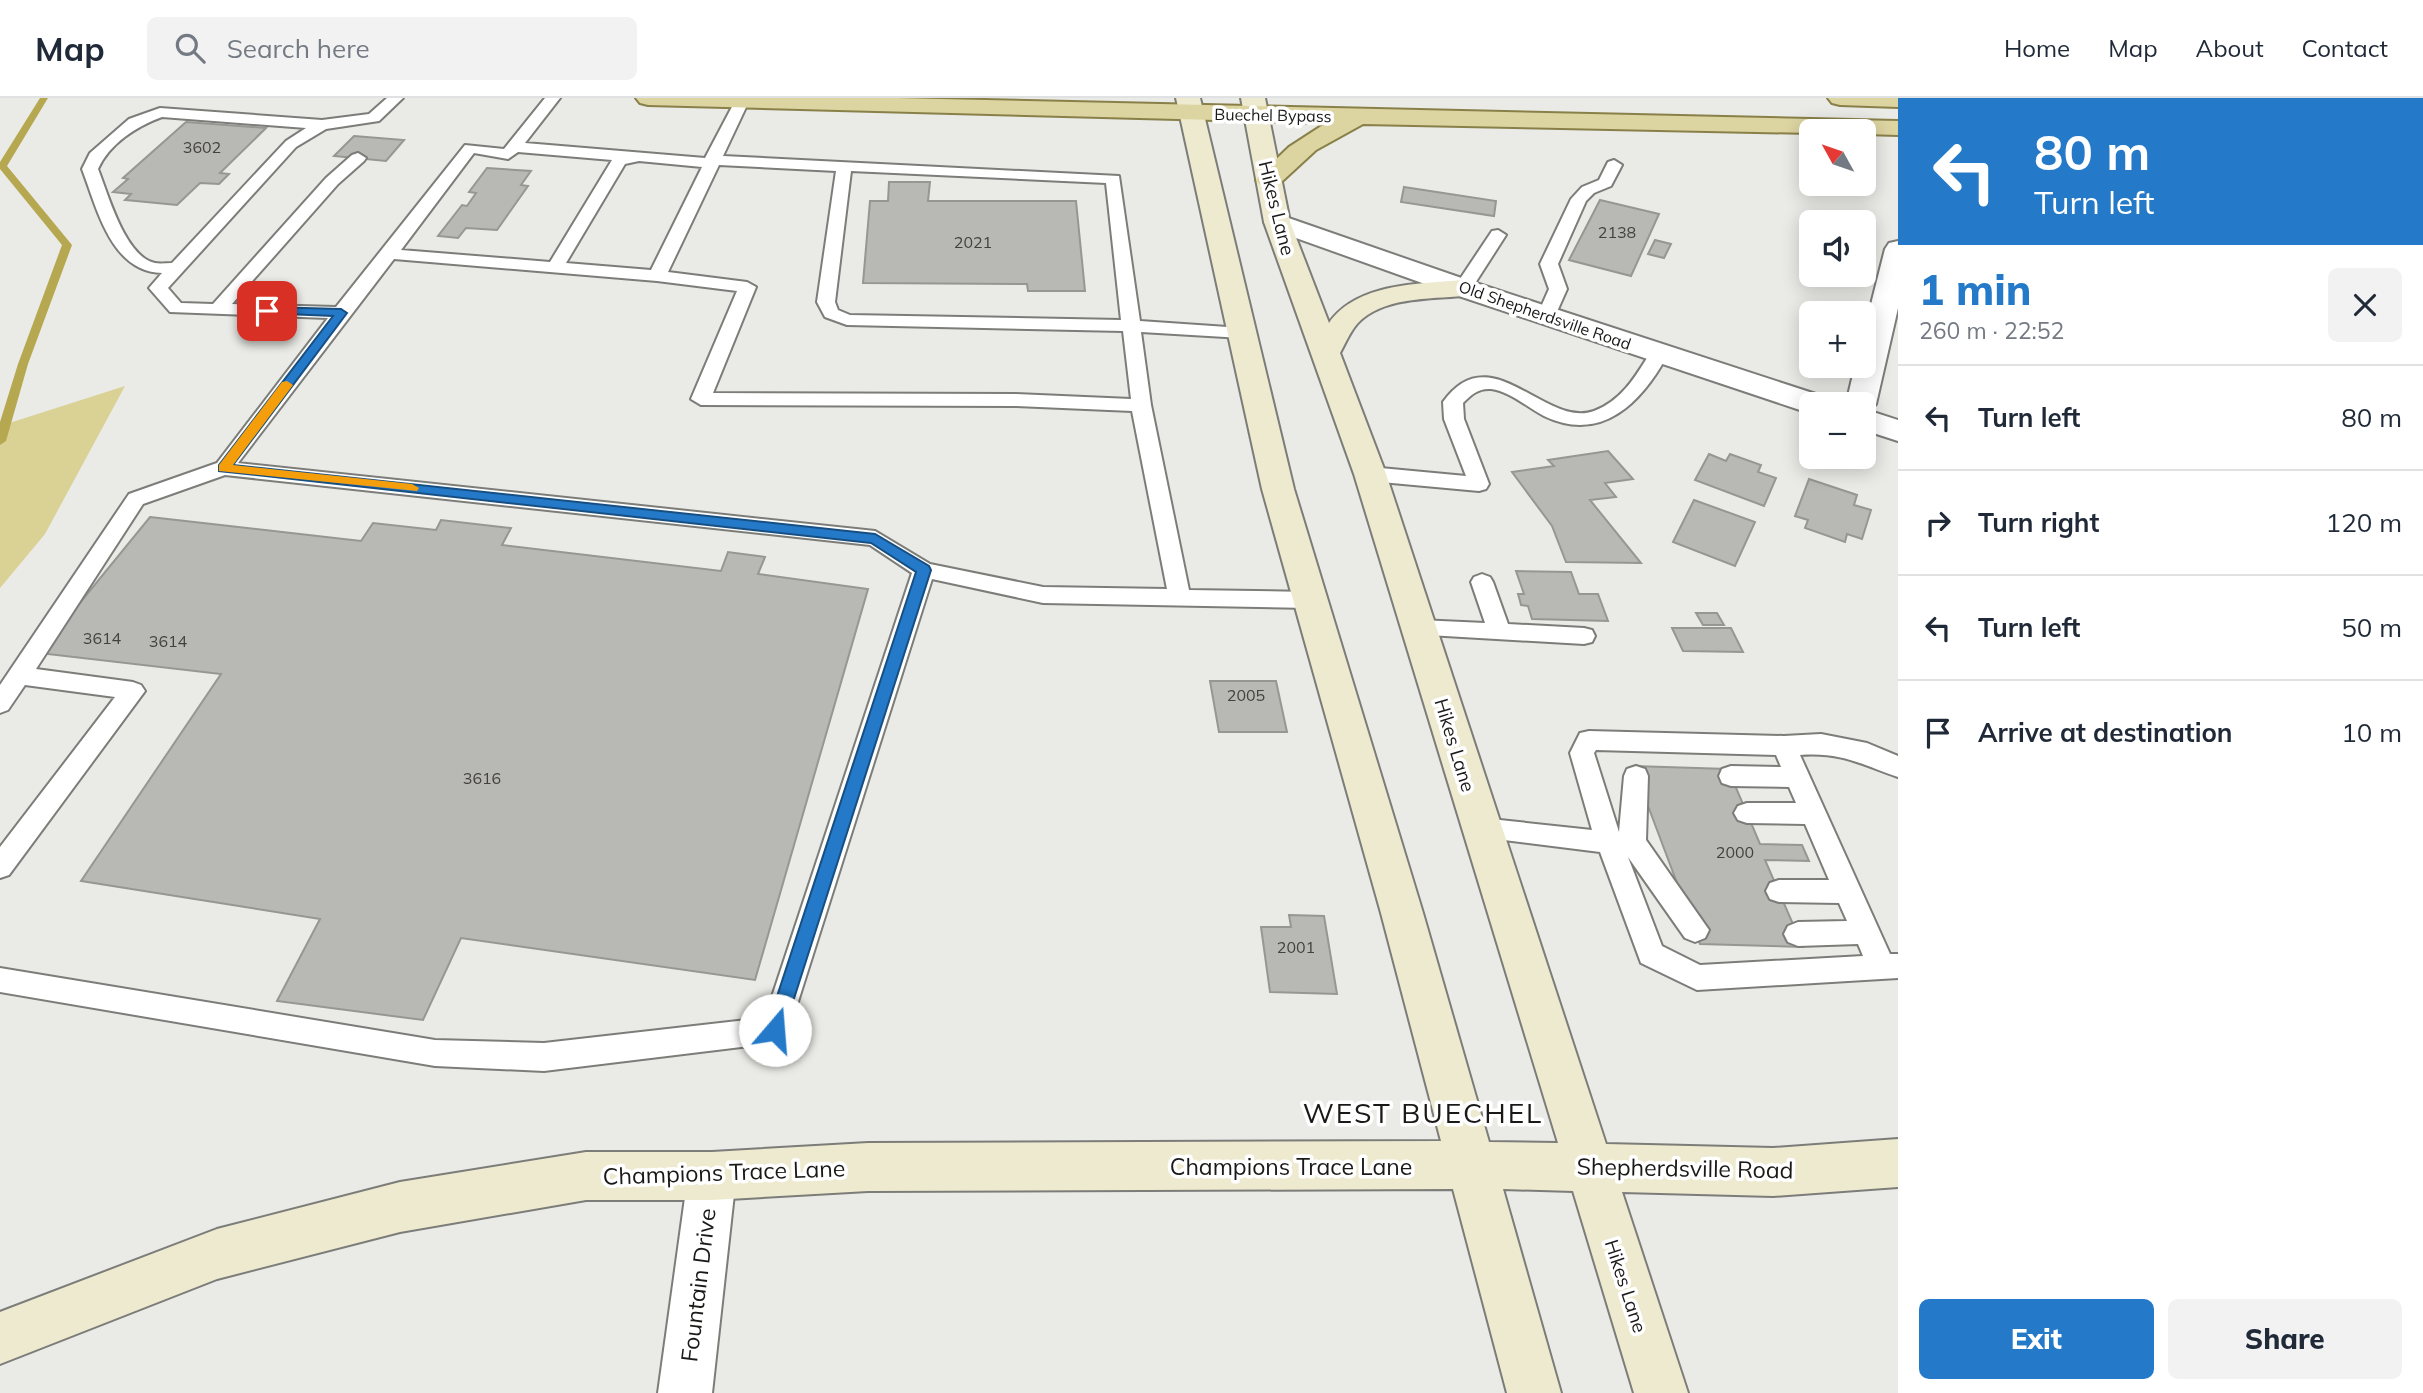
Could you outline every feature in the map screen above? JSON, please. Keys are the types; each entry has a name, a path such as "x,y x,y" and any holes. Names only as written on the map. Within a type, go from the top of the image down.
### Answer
{"main road":[{"name":"Buechel Bypass","path":"648,98 1255,107 1362,117 1898,128"},
{"path":"1840,98 1898,100"},
{"path":"1189,106 1278,489 1402,913 1534,1393"},
{"name":"Hikes Lane","path":"1255,107 1277,222 1370,474 1661,1393"},
{"path":"1269,180 1287,159 1310,141 1362,117"},
{"path":"1324,355 1348,317 1358,309 1417,293 1463,288"},
{"name":"Shepherdsville Road","path":"1472,1166 1773,1172 1898,1164"},
{"name":"Champions Trace Lane","path":"0,1338 216,1254 400,1207 586,1176 712,1176 868,1167 1472,1166"}],"street":[{"name":"Old Shepherdsville Road","path":"1277,222 1463,288 1799,399"},
{"path":"1864,392 1898,249"},
{"path":"1876,423 1898,431"},
{"name":"Fountain Drive","path":"685,1393 712,1176"}],"lane":[{"path":"176,268 148,267 134,257 117,236 90,169 96,156 134,122 160,112 322,125 374,118 397,98"},
{"path":"224,468 470,148 508,154 553,98"},
{"path":"657,276 743,100"},
{"path":"374,118 377,138"},
{"path":"322,125 291,144 158,288 176,308 341,313"},
{"path":"513,147 626,157 1113,179 1142,405 1180,599"},
{"path":"555,268 619,161 626,157"},
{"path":"218,309 332,181 358,158"},
{"path":"1546,316 1558,289 1549,264 1579,199 1588,190 1605,183 1614,165"},
{"path":"844,166 826,302 831,313 847,320 1133,326 1242,333"},
{"path":"1463,288 1498,235"},
{"path":"389,254 657,276 747,287 701,399 1016,400 1142,405"},
{"path":"1370,474 1479,484 1454,419 1453,402 1459,394 1472,386 1496,385 1519,392 1554,414 1581,419 1595,417 1626,402 1640,387 1659,354"},
{"path":"0,704 136,499 224,468 875,538 924,570 984,585 1043,595 1310,600"},
{"path":"0,980 435,1053 544,1057 775,1030 924,570"},
{"path":"1482,582 1500,634"},
{"path":"1419,628 1584,636"},
{"path":"0,867 133,691 19,675"},
{"path":"1891,967 1697,978 1651,954 1621,843 1582,753 1589,740 1784,746 1821,744 1867,753 1898,767"},
{"path":"1784,746 1866,932 1891,967"},
{"path":"1621,843 1636,776"},
{"path":"1731,776 1797,776"},
{"path":"1621,843 1651,813"},
{"path":"1747,813 1813,814"},
{"path":"1481,829 1621,843 1679,890"},
{"path":"1621,843 1695,930"},
{"path":"1779,891 1847,892"},
{"path":"1798,934 1866,932"}],"shaded area":[{"path":"125,386 45,534 0,588 0,426"}],"building":[{"path":"186,122 266,128 220,173 229,174 219,184 200,183 177,205 125,200 131,194 113,192 128,179 123,178"},
{"path":"354,136 404,140 386,161 334,156"},
{"path":"487,168 531,171 521,185 528,186 497,230 466,228 458,238 438,236 462,205 467,206 476,193 469,192"},
{"path":"889,182 930,182 928,201 1076,201 1085,291 1028,291 1027,284 863,283 870,201 888,201"},
{"path":"1404,187 1496,201 1494,216 1401,202"},
{"path":"1600,200 1659,214 1631,276 1569,260"},
{"path":"1655,240 1671,244 1664,258 1648,254"},
{"path":"1608,451 1633,479 1605,483 1616,497 1590,500 1641,563 1566,562 1552,526 1512,472 1554,466 1548,460"},
{"path":"1709,454 1726,461 1730,454 1761,465 1758,472 1776,478 1764,506 1695,480"},
{"path":"1809,479 1857,495 1854,505 1871,510 1862,539 1847,534 1845,542 1805,528 1808,520 1795,516"},
{"path":"1694,500 1755,522 1735,566 1673,542"},
{"path":"150,517 361,541 373,523 436,530 441,520 511,528 502,545 721,571 728,552 765,557 758,574 868,589 755,980 461,938 423,1020 277,1001 320,919 81,881 221,674 39,653"},
{"path":"1516,571 1571,572 1579,594 1598,594 1608,621 1532,619 1528,606 1521,605 1518,594 1524,594"},
{"path":"1696,613 1717,613 1724,625 1703,625"},
{"path":"1672,628 1731,628 1743,652 1683,651"},
{"path":"1210,681 1276,681 1287,732 1219,732"},
{"path":"1633,766 1728,769 1760,844 1802,845 1809,861 1765,860 1803,947 1700,944"},
{"path":"1289,915 1324,916 1337,994 1270,992 1261,927 1291,927"}],"waterway":[{"path":"0,441 23,364 67,245 2,166 44,98"}],"slow traffic":[{"path":"287,385 224,468 412,488"}],"district":[{"name":"WEST BUECHEL","path":"1423,1112"}],"route":[{"path":"267,311 341,313 224,468 875,538 924,570 775,1030"}]}
